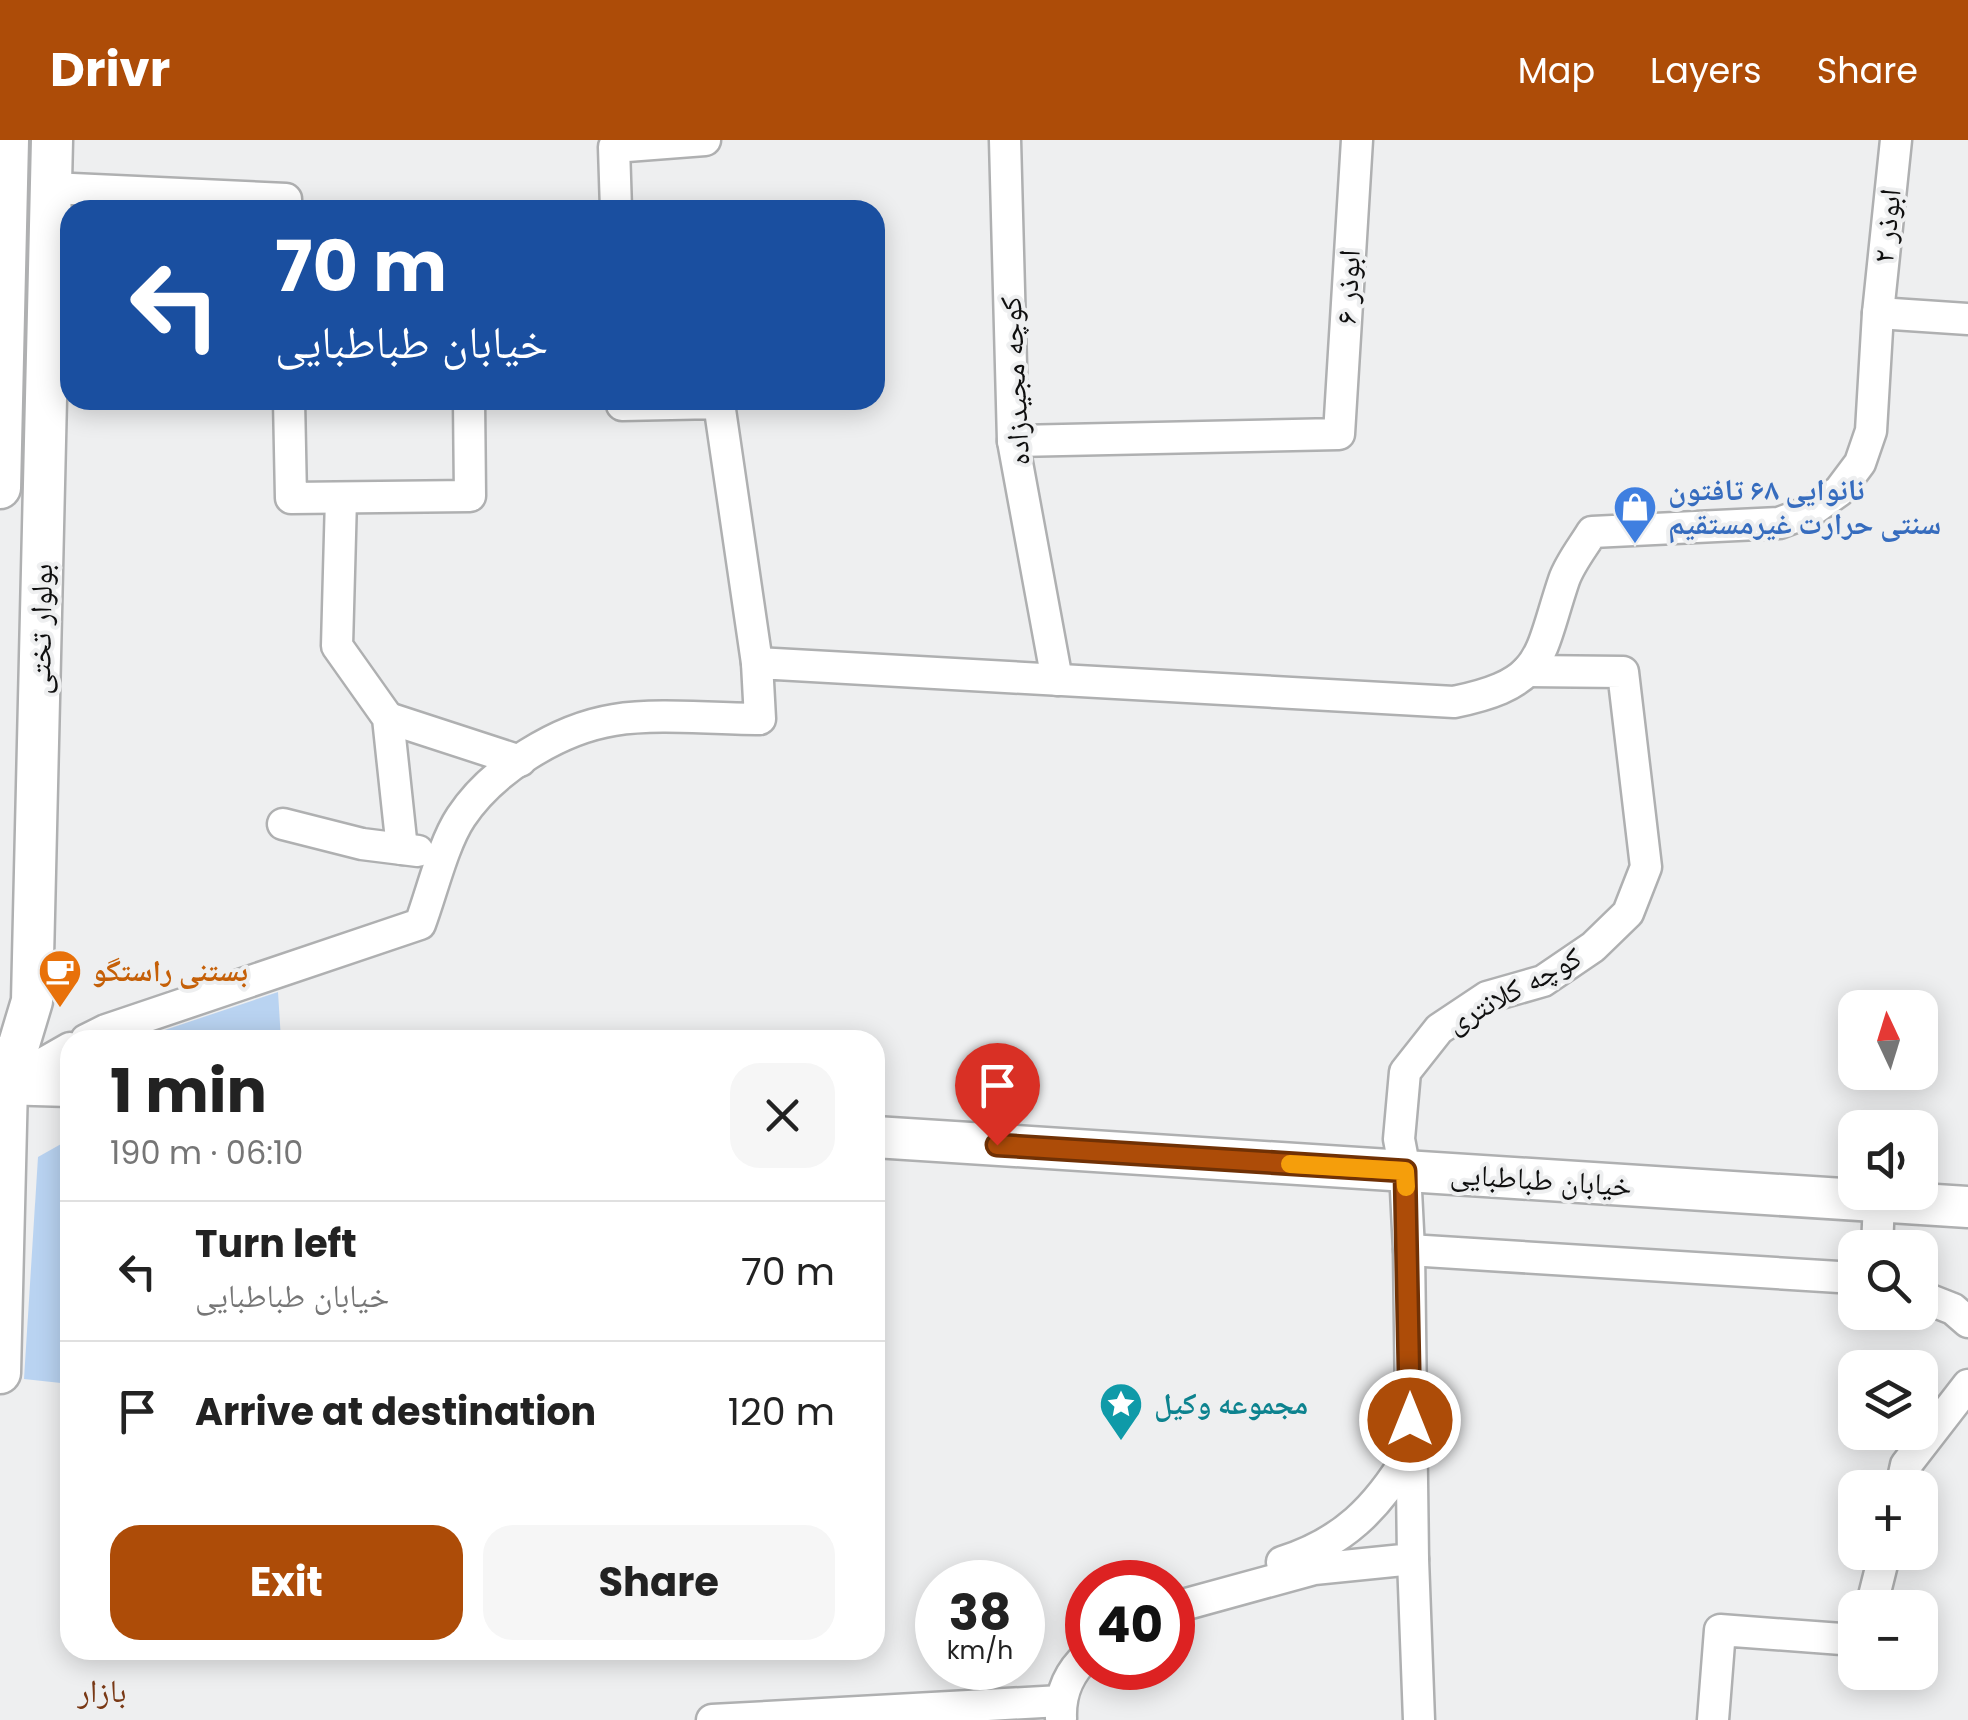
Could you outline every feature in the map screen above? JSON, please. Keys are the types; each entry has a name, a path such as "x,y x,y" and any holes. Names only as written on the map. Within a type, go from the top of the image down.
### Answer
{"main road":[{"path":"0,488 8,140"},
{"name":"بولوار تختی","path":"0,1373 2,1074 32,1001 52,140"},
{"path":"4,314 48,314"},
{"path":"2,1074 60,1084"},
{"name":"خیابان طباطبایی","path":"885,1138 1838,1198"},
{"name":"خیابان طباطبایی","path":"1938,1205 1968,1207"}],"street":[{"path":"616,200 614,148 705,140"},
{"name":"کوچه مجیدزاده","path":"1004,140 1013,441 1057,680"},
{"name":"ابوذر ۶","path":"1013,441 1339,434 1357,140"},
{"name":"ابوذر ۲","path":"1527,671 1544,651 1566,575 1592,532 1779,524 1812,512 1839,491 1860,464 1871,432 1878,313 1896,140"},
{"path":"51,188 286,200"},
{"path":"1878,313 1968,319"},
{"path":"289,410 291,498 470,496 469,410"},
{"path":"106,1030 420,924 460,818 492,782 520,761 570,734 614,720 760,718 757,663 720,410"},
{"path":"341,498 336,646 388,718 402,849"},
{"path":"757,663 1454,702 1486,696 1527,671"},
{"name":"کوچه کلانتری","path":"1405,1171 1399,1139 1405,1072 1439,1029 1487,997 1544,981 1594,947 1628,914 1646,867 1623,672 1527,671"},
{"path":"388,718 520,761"},
{"path":"283,824 446,855"},
{"path":"2,1074 60,1052"},
{"path":"1405,1171 1419,1720"},
{"path":"1409,1250 1838,1277"},
{"path":"1938,1303 1968,1322"},
{"path":"1905,1470 1968,1386"},
{"path":"1195,1587 1313,1552 1384,1497 1410,1455"},
{"path":"1195,1602 1314,1570 1413,1559"},
{"path":"1713,1720 1720,1630 1838,1639"},
{"path":"712,1720 1061,1711 1078,1690"}],"building":[{"path":"278,992 280,1030 165,1030"},
{"path":"60,1145 60,1383 24,1379 38,1157"}],"slow traffic":[{"path":"1290,1164 1405,1171 1406,1187"}],"place":[{"name":"نانوایی ۶۸ تافتون سنتی حرارت غیرمستقیم","path":"1635,545"},
{"name":"بستنی راستگو","path":"60,1009"},
{"name":"مجموعه وکیل","path":"1121,1442"}],"district":[{"name":"بازار","path":"102,1691"}],"route":[{"path":"997,1145 1405,1171 1410,1420"}]}
